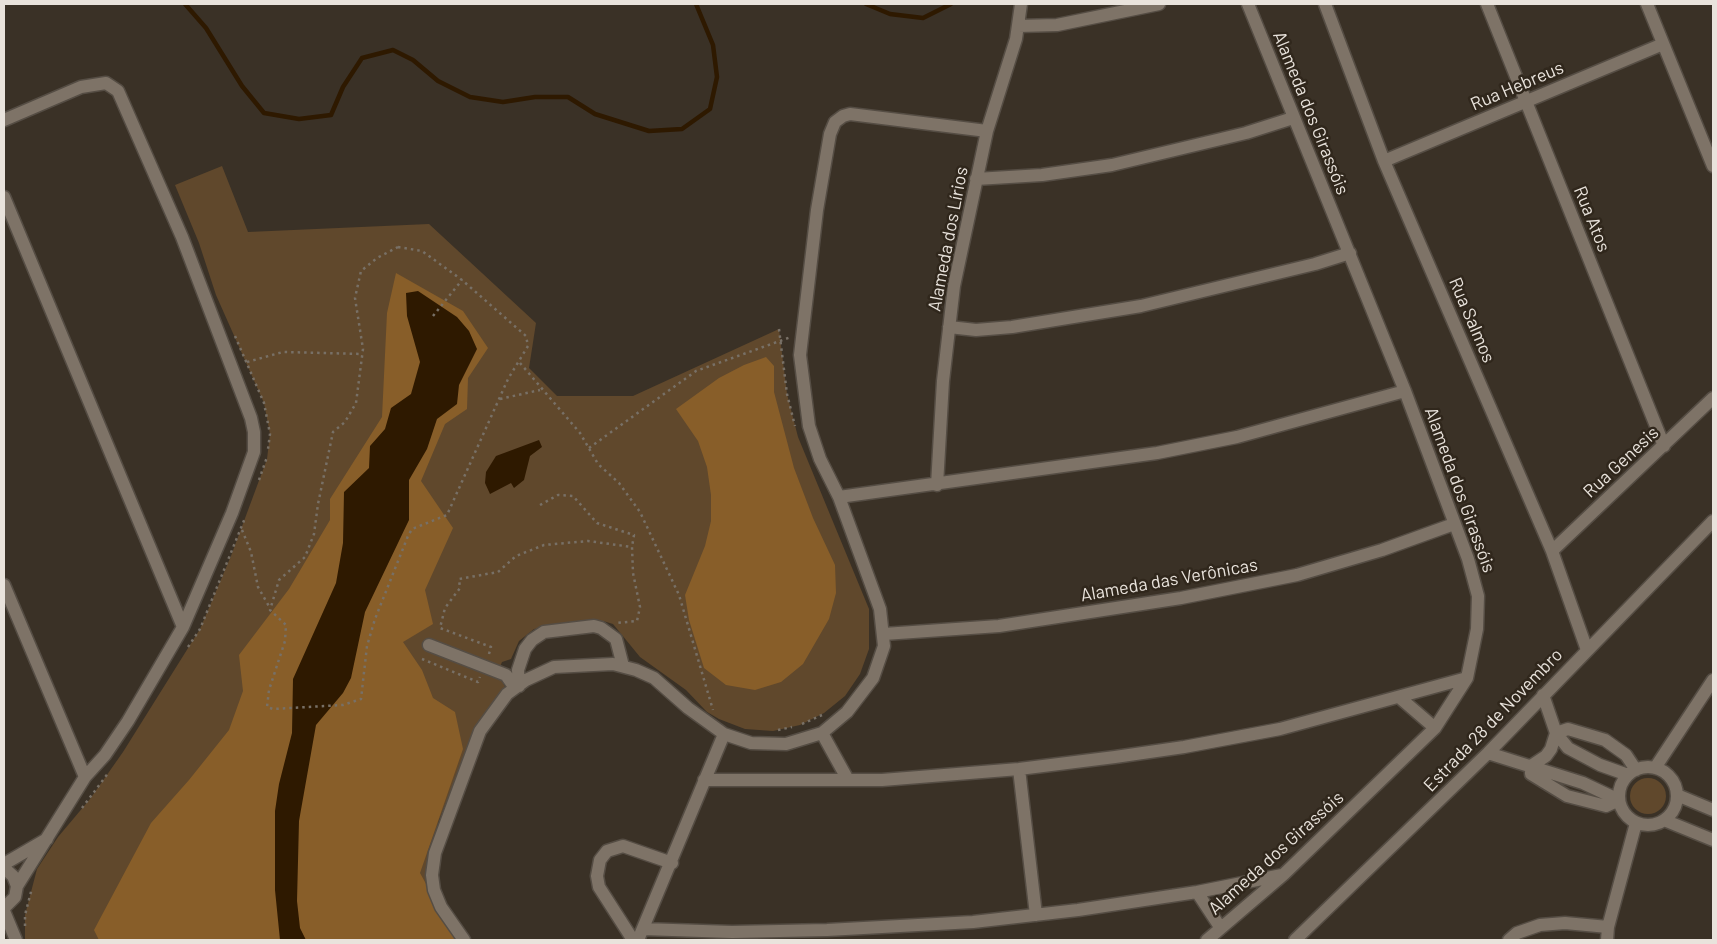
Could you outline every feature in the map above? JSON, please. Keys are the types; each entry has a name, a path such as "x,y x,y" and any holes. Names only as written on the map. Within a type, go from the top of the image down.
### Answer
{"street":[{"name":"Alameda dos Lírios","path":"937,485 943,381 956,277 987,131 1018,26 1021,4"},
{"path":"1018,26 1057,25 1158,4"},
{"name":"Alameda dos Girassóis","path":"1207,940 1283,875 1436,728 1467,678 1477,629 1478,596 1476,583 1405,391 1248,4"},
{"name":"Rua Salmos","path":"1325,4 1384,161 1552,551 1587,650"},
{"name":"Rua Atos","path":"1488,4 1664,446"},
{"path":"1647,4 1713,166"},
{"name":"Rua Hebreus","path":"1384,161 1663,44"},
{"path":"4,120 81,87 106,83 118,91 182,237 251,418 254,452 232,513 184,627 128,721 105,755 85,777 49,837 16,886"},
{"path":"464,940 441,907 434,890 432,875 436,853 480,731 507,694 517,687 554,667 612,664 623,666 654,678 688,708 724,734 751,743 786,744 822,733 847,712 873,678 884,646 884,634 874,591 840,497 820,459 809,426 802,382 801,333 817,210 830,134 835,122 843,116 862,114 987,131"},
{"path":"976,179 1024,177 1112,165 1246,133 1293,118"},
{"path":"4,197 184,627"},
{"path":"949,327 976,330 1012,327 1141,306 1315,264 1350,253"},
{"path":"840,497 1086,464 1237,437 1405,391"},
{"name":"Rua Genesis","path":"1552,551 1713,398"},
{"name":"Estrada 28 de Novembro","path":"1295,940 1488,753 1713,521"},
{"name":"Alameda das Verônicas","path":"884,634 999,626 1191,596 1297,575 1382,550 1454,524"},
{"path":"4,585 85,777"},
{"path":"517,687 518,670 525,649 532,640 544,632 594,626 601,628 616,639 623,666"},
{"path":"429,645 506,675 517,687"},
{"path":"704,780 882,780 1019,769 1203,744 1280,729 1467,678"},
{"path":"1654,768 1713,680"},
{"path":"1488,753 1583,783 1619,800 1628,817 1636,822 1646,825 1664,820 1672,813 1677,795 1671,778 1654,768 1632,772 1600,765 1568,748 1556,733 1543,695"},
{"path":"1398,697 1436,728"},
{"path":"1556,733 1568,729 1605,740 1626,755 1632,772"},
{"path":"822,733 848,780"},
{"path":"1556,733 1551,749 1546,756 1531,766 1530,774 1567,796 1606,806 1619,800"},
{"path":"724,734 641,935 827,930 973,922 1036,916 1197,892 1283,875"},
{"path":"1019,769 1036,916"},
{"path":"1619,800 1622,782 1632,772"},
{"path":"1677,795 1713,810"},
{"path":"1664,820 1713,840"},
{"path":"1607,940 1608,927 1636,822"},
{"path":"4,864 49,837"},
{"path":"633,940 599,887 597,876 600,860 607,851 623,846 672,863"},
{"path":"4,868 13,876 16,886 15,897 4,909 20,936"},
{"path":"1197,892 1220,927"},
{"path":"1509,940 1517,933 1540,925 1565,923 1608,927"}],"path":[{"path":"242,530 251,552 258,587 270,610 286,625 285,641 269,690 267,707 274,709 336,705 361,699 368,646 375,618 408,536 412,528 447,515 508,379 520,363 528,346 526,336 462,280 422,251 398,247 377,258 361,271 355,298 362,354 356,403 345,422 333,432 318,504 314,534 305,557 279,580 270,610"},
{"path":"433,316 462,280"},
{"path":"232,328 264,403 270,434 267,459 257,486"},
{"path":"779,329 787,394 796,430"},
{"path":"589,448 696,371 801,333"},
{"path":"247,362 283,352 362,354"},
{"path":"520,363 540,390 580,433 598,464 619,483 631,498 671,575 695,647 713,715 707,712"},
{"path":"500,399 540,390"},
{"path":"540,505 558,495 573,496 597,523 634,535 632,547 633,573 640,607 637,621 612,623 617,627"},
{"path":"185,651 200,629 248,512"},
{"path":"498,672 502,662 488,655 490,647 440,628 445,608 460,588 458,579 498,572 516,556 544,545 588,541 632,547"},
{"path":"772,730 800,725 824,714"},
{"path":"77,814 112,768"},
{"path":"20,936 32,887"}],"shaded area":[{"path":"222,166 248,232 429,224 536,323 529,368 557,396 633,396 779,329 787,394 798,437 869,609 869,649 860,674 845,696 824,713 800,725 773,731 745,729 707,712 686,690 640,657 613,624 603,621 534,629 519,641 511,659 502,662 498,672 505,687 461,767 439,820 425,875 435,908 457,940 25,940 25,915 37,869 58,837 90,799 123,752 200,629 231,556 267,459 270,434 264,403 216,295 199,243 175,185"},
{"path":"396,273 463,311 488,348 468,378 467,409 445,424 421,481 453,528 425,590 433,624 403,642 422,670 433,698 455,712 463,749 420,873 457,940 99,940 94,930 151,823 229,730 243,691 239,655 289,589 330,520 330,499 382,417 387,313"},
{"path":"418,291 457,317 469,331 477,349 459,385 457,404 437,419 427,449 409,480 409,520 365,612 351,678 343,693 316,725 299,821 297,901 300,928 306,940 280,940 275,890 275,811 279,784 292,733 293,679 336,583 343,543 344,492 369,468 370,446 385,429 391,408 411,394 420,362 407,316 406,293"},
{"path":"766,357 774,366 774,392 794,468 813,518 835,565 836,593 829,619 803,664 781,682 755,690 726,685 704,668 689,620 685,595 705,546 711,521 711,495 707,467 698,441 676,409 719,378 744,365"},
{"path":"539,440 542,447 530,456 524,480 514,488 511,483 490,494 485,483 486,472 496,456"},
{"path":"1648,778 1661,783 1666,796 1661,809 1648,814 1635,809 1630,796 1635,783"}],"waterway":[{"path":"185,4 206,28 242,86 264,113 299,119 331,115 343,87 362,58 393,50 413,60 438,81 470,97 503,102 535,97 568,97 595,114 649,131 682,129 710,109 717,77 713,45 696,4"},
{"path":"866,4 890,14 923,18 951,4"}]}
